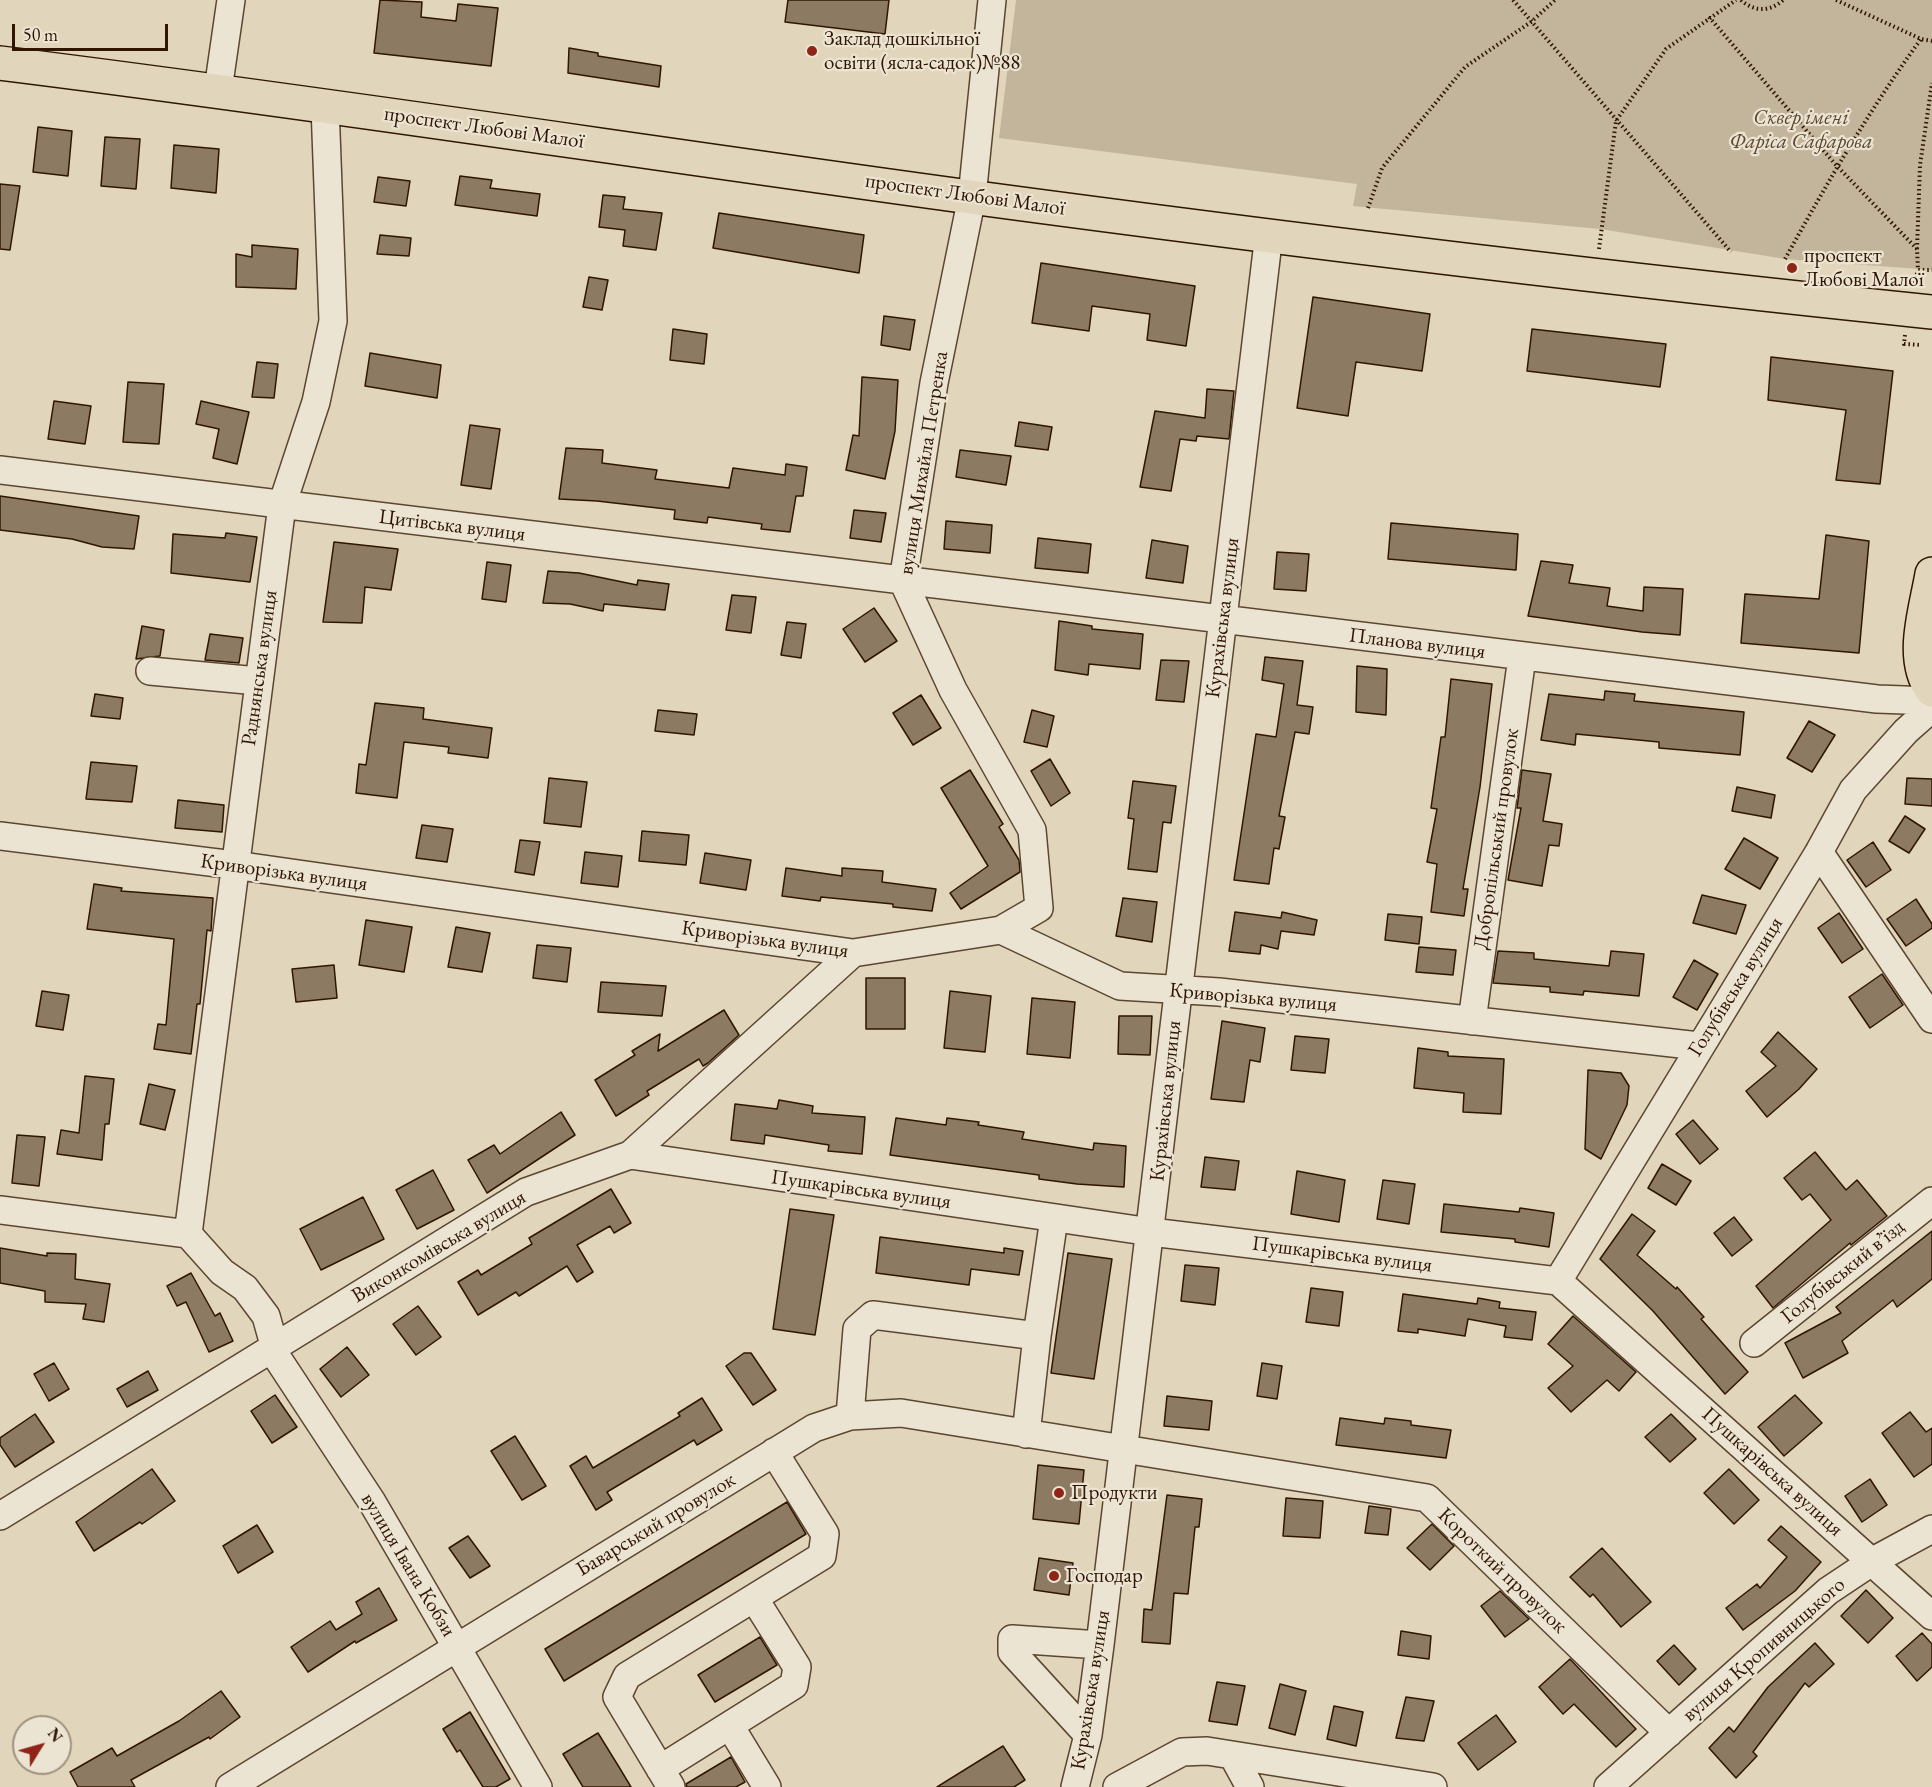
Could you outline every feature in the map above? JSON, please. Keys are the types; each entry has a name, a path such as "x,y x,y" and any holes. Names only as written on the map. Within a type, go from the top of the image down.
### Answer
{"main road":[{"name":"проспект Любові Малої","path":"0,63 218,90 972,197 1598,277 1932,312"},
{"path":"1932,574 1921,659 1921,669 1932,690"}],"street":[{"path":"218,90 231,0"},
{"name":"вулиця Михайла Петренка","path":"992,0 972,197 934,383 903,581 952,690 1032,830 1039,908 1001,930"},
{"name":"Раднянська вулиця","path":"188,1233 282,505 316,402 333,321 325,106"},
{"name":"Курахівська вулиця","path":"1075,1787 1088,1735 1100,1645 1269,234"},
{"name":"Цитівська вулиця","path":"0,470 903,581"},
{"name":"Планова вулиця","path":"903,581 1877,699 1932,701"},
{"name":"Добропільський провулок","path":"1472,1021 1522,657"},
{"path":"150,671 258,681"},
{"name":"Голубівська вулиця","path":"1558,1281 1819,852 1853,790 1906,732 1932,708"},
{"name":"Криворізька вулиця","path":"0,836 234,865 853,953 1001,930 1120,986 1178,990 1699,1046"},
{"path":"1819,852 1932,1019"},
{"name":"Виконкомівська вулиця","path":"0,1516 526,1192 630,1155 853,953"},
{"name":"Пушкарівська вулиця","path":"630,1155 1151,1232 1558,1281 1932,1616"},
{"name":"Голубівський в’їзд","path":"1754,1343 1932,1201"},
{"path":"0,1210 188,1233"},
{"path":"1026,1434 1054,1218"},
{"name":"вулиця Івана Кобзи","path":"188,1233 222,1272 245,1288 266,1317 278,1359 372,1502 538,1787"},
{"path":"850,1416 857,1329 873,1315 1037,1336"},
{"name":"Баварський провулок","path":"230,1787 814,1428 850,1416 901,1413 1123,1452"},
{"path":"754,1598 797,1667 794,1685 729,1726 666,1778 617,1697 627,1676 822,1556 825,1534 774,1452"},
{"name":"Короткий провулок","path":"1123,1452 1427,1498 1669,1733"},
{"name":"вулиця Кропивницького","path":"1608,1787 1828,1591 1873,1561 1932,1529"},
{"path":"1088,1735 1012,1652 1012,1639 1100,1645"},
{"path":"729,1726 767,1787"},
{"path":"1117,1787 1182,1752 1207,1751 1433,1787"},
{"path":"1233,1756 1250,1787"}],"path":[{"path":"1513,0 1731,252"},
{"path":"1368,208 1382,168 1465,67 1531,22 1555,0"},
{"path":"1599,249 1616,121 1666,49 1736,0"},
{"path":"1741,0 1755,9 1765,10 1783,0"},
{"path":"1838,0 1921,39 1932,41"},
{"path":"1709,17 1836,165 1917,249"},
{"path":"1785,259 1836,165 1879,96 1921,39"},
{"path":"1932,83 1920,165 1917,249 1918,270 1932,270"},
{"path":"1905,334 1904,344 1921,345"}],"green space":[{"name":"Сквер імені Фаріса Сафарова","path":"1016,0 1932,0 1932,270 1785,259 1600,229 1353,206 1357,184 999,138"}],"building":[{"path":"380,0 422,2 421,17 456,21 458,4 498,8 491,66 374,53"},
{"path":"788,0 889,0 885,34 785,22"},
{"path":"569,48 598,53 598,56 661,66 659,87 568,73"},
{"path":"38,127 72,131 68,176 33,172"},
{"path":"105,137 140,139 136,189 101,186"},
{"path":"174,145 219,149 216,193 171,188"},
{"path":"460,176 492,180 490,188 540,194 537,216 455,205"},
{"path":"378,177 410,181 406,206 374,202"},
{"path":"0,184 20,186 10,250 0,249"},
{"path":"603,195 625,197 623,209 662,213 656,250 623,246 625,230 599,227"},
{"path":"719,213 864,235 859,273 713,248"},
{"path":"380,235 411,238 409,256 377,254"},
{"path":"252,245 298,249 296,289 236,287 236,254 252,257"},
{"path":"1041,263 1195,286 1186,346 1147,340 1150,314 1092,306 1089,331 1032,323"},
{"path":"589,277 608,280 602,310 583,307"},
{"path":"1313,297 1430,314 1422,371 1356,362 1348,416 1297,408"},
{"path":"884,316 915,320 910,350 881,345"},
{"path":"673,329 707,334 704,364 670,360"},
{"path":"1532,329 1666,344 1660,387 1527,371"},
{"path":"370,353 441,365 437,398 365,386"},
{"path":"1771,357 1893,371 1880,484 1836,480 1846,410 1768,400"},
{"path":"257,362 278,364 274,398 252,397"},
{"path":"862,377 898,380 895,431 885,479 846,470 853,435 859,436"},
{"path":"128,382 164,384 159,444 123,442"},
{"path":"1207,389 1234,391 1229,439 1197,436 1196,441 1180,439 1171,491 1140,487 1155,411 1205,418"},
{"path":"54,401 91,406 85,444 48,439"},
{"path":"201,401 249,412 237,464 213,458 219,429 196,424"},
{"path":"1019,422 1052,427 1048,450 1015,446"},
{"path":"470,425 500,429 491,489 461,485"},
{"path":"566,448 603,450 602,463 657,470 655,479 729,488 733,468 785,475 786,464 807,467 803,496 796,496 790,532 761,529 762,524 708,517 707,523 674,519 675,510 559,499"},
{"path":"960,450 1011,456 1006,485 956,477"},
{"path":"0,496 139,516 134,549 102,547 72,539 0,530"},
{"path":"854,510 886,513 881,542 850,538"},
{"path":"946,521 992,525 990,553 944,549"},
{"path":"1391,523 1518,534 1516,570 1388,559"},
{"path":"226,533 257,537 250,582 171,573 173,534 225,538"},
{"path":"1826,535 1869,541 1859,653 1741,643 1745,594 1819,599"},
{"path":"1038,538 1091,544 1088,573 1035,568"},
{"path":"1152,540 1188,546 1183,583 1146,578"},
{"path":"334,542 398,549 391,590 365,587 362,623 323,622"},
{"path":"1277,552 1309,554 1306,591 1274,589"},
{"path":"1541,561 1573,565 1569,583 1610,588 1607,606 1643,611 1644,587 1683,589 1680,635 1528,616"},
{"path":"487,562 511,565 506,602 482,599"},
{"path":"548,571 579,573 637,585 638,580 669,584 665,610 604,604 603,611 570,604 543,603"},
{"path":"732,595 756,597 751,633 726,630"},
{"path":"874,608 897,641 865,662 843,629"},
{"path":"1059,621 1092,626 1092,629 1143,634 1140,669 1089,664 1088,675 1055,670"},
{"path":"787,622 806,624 801,658 781,655"},
{"path":"142,626 164,630 160,656 136,659"},
{"path":"210,634 243,638 239,663 205,660"},
{"path":"1265,657 1303,661 1297,705 1313,707 1309,734 1295,732 1279,816 1285,817 1279,849 1274,848 1269,884 1234,880 1256,734 1276,737 1284,684 1262,680"},
{"path":"1161,660 1189,661 1184,702 1156,700"},
{"path":"1357,666 1387,669 1386,715 1356,712"},
{"path":"1451,679 1492,684 1480,787 1463,889 1468,889 1464,916 1431,912 1437,864 1427,862 1437,809 1431,808 1441,737 1445,737"},
{"path":"1605,691 1635,694 1634,701 1744,712 1740,755 1659,748 1659,742 1576,734 1575,745 1541,740 1549,694 1604,700"},
{"path":"95,694 123,698 120,719 91,716"},
{"path":"921,695 941,728 913,745 893,713"},
{"path":"375,703 424,708 423,719 492,728 488,758 448,753 449,747 404,742 397,798 356,793 359,764 366,765"},
{"path":"658,710 697,714 694,735 655,731"},
{"path":"1032,710 1054,716 1047,747 1024,742"},
{"path":"1809,721 1835,735 1812,772 1787,758"},
{"path":"1050,759 1070,793 1051,806 1031,771"},
{"path":"91,762 137,766 132,802 86,799"},
{"path":"970,770 1003,824 999,827 1019,860 1020,872 961,909 950,893 988,866 941,788"},
{"path":"1522,770 1551,774 1543,821 1562,824 1559,846 1549,845 1542,886 1508,880 1521,808 1517,808"},
{"path":"549,778 587,782 581,827 544,823"},
{"path":"1907,778 1932,779 1932,806 1905,804"},
{"path":"1133,781 1176,786 1171,823 1163,822 1157,872 1128,869 1134,819 1128,818"},
{"path":"1737,787 1775,795 1771,818 1732,811"},
{"path":"178,800 224,805 222,832 175,828"},
{"path":"1905,816 1925,829 1909,853 1889,841"},
{"path":"422,825 453,829 447,862 416,858"},
{"path":"642,831 689,835 686,865 639,861"},
{"path":"1744,838 1778,858 1760,889 1725,869"},
{"path":"520,840 540,842 534,875 515,872"},
{"path":"1873,842 1891,870 1866,887 1847,860"},
{"path":"585,852 622,856 618,887 581,883"},
{"path":"705,853 751,860 746,890 700,883"},
{"path":"786,868 842,876 842,868 883,871 882,882 936,889 932,911 893,907 893,904 821,897 820,901 782,896"},
{"path":"94,884 122,888 121,891 213,898 211,931 207,930 200,1004 197,1004 191,1054 154,1049 158,1024 166,1025 174,939 87,929"},
{"path":"1702,895 1746,905 1736,934 1693,923"},
{"path":"1123,898 1157,902 1152,942 1116,936"},
{"path":"1916,899 1932,924 1932,928 1906,946 1887,919"},
{"path":"1235,912 1281,918 1282,912 1317,920 1314,935 1281,931 1278,949 1261,945 1260,954 1229,951"},
{"path":"1839,913 1863,949 1842,963 1818,928"},
{"path":"1388,914 1422,917 1419,944 1385,940"},
{"path":"366,920 412,927 404,972 359,965"},
{"path":"456,927 490,933 482,972 448,967"},
{"path":"537,945 571,948 567,982 533,978"},
{"path":"1419,947 1456,950 1453,975 1416,972"},
{"path":"1498,951 1534,953 1534,959 1609,966 1611,951 1644,954 1639,996 1584,991 1583,995 1550,992 1550,987 1493,983"},
{"path":"1694,960 1718,974 1697,1010 1673,997"},
{"path":"334,965 337,998 296,1002 292,969"},
{"path":"1882,974 1903,1005 1870,1028 1849,997"},
{"path":"866,978 905,978 905,1029 866,1029"},
{"path":"601,982 666,986 662,1016 598,1012"},
{"path":"42,991 69,995 63,1030 36,1026"},
{"path":"950,991 991,996 985,1052 944,1048"},
{"path":"1032,998 1075,1002 1070,1058 1027,1054"},
{"path":"724,1010 739,1035 708,1063 703,1066 699,1059 647,1091 649,1095 616,1116 595,1080 635,1055 632,1051 660,1034 658,1051"},
{"path":"1119,1016 1152,1016 1150,1055 1118,1054"},
{"path":"1222,1021 1265,1028 1260,1062 1250,1060 1244,1102 1211,1099"},
{"path":"1778,1032 1817,1069 1799,1089 1767,1117 1746,1091 1776,1066 1761,1052"},
{"path":"1295,1036 1329,1039 1325,1073 1291,1070"},
{"path":"1418,1048 1448,1052 1448,1056 1504,1059 1501,1114 1463,1112 1464,1093 1414,1088"},
{"path":"1588,1070 1621,1073 1629,1086 1627,1105 1601,1159 1585,1149"},
{"path":"85,1076 114,1079 109,1124 105,1124 102,1160 57,1154 61,1130 79,1133"},
{"path":"149,1084 175,1090 165,1130 140,1124"},
{"path":"779,1100 813,1106 812,1113 865,1117 862,1154 828,1151 829,1145 765,1135 764,1144 731,1140 735,1104 777,1109"},
{"path":"561,1112 575,1135 487,1193 468,1160 494,1145 500,1154"},
{"path":"896,1118 946,1125 947,1118 979,1122 978,1125 1024,1132 1022,1139 1093,1150 1094,1143 1126,1146 1124,1187 1039,1179 1039,1175 890,1155"},
{"path":"1693,1120 1718,1149 1700,1164 1676,1134"},
{"path":"17,1135 45,1137 39,1186 12,1183"},
{"path":"1815,1152 1846,1190 1857,1180 1887,1216 1851,1245 1850,1243 1773,1308 1756,1286 1831,1220 1810,1194 1802,1200 1784,1178"},
{"path":"1205,1157 1239,1161 1235,1190 1201,1187"},
{"path":"1662,1164 1691,1181 1676,1205 1648,1188"},
{"path":"433,1170 454,1210 417,1229 396,1190"},
{"path":"1297,1171 1345,1180 1339,1222 1291,1214"},
{"path":"1383,1180 1415,1184 1409,1224 1377,1219"},
{"path":"611,1189 631,1223 614,1233 610,1226 577,1245 593,1272 577,1282 567,1266 519,1296 516,1292 478,1315 458,1282 478,1270 481,1275 532,1244 529,1238"},
{"path":"363,1197 384,1239 321,1270 300,1229"},
{"path":"1444,1204 1519,1212 1520,1208 1554,1213 1549,1247 1515,1242 1515,1239 1441,1232"},
{"path":"790,1209 834,1215 815,1335 773,1329"},
{"path":"1632,1214 1655,1231 1637,1255 1676,1289 1677,1287 1704,1317 1701,1319 1748,1372 1725,1394 1653,1311 1600,1259"},
{"path":"1734,1217 1752,1240 1732,1256 1714,1233"},
{"path":"1932,1231 1932,1279 1897,1307 1893,1300 1842,1341 1848,1353 1803,1378 1785,1343 1841,1313 1836,1307"},
{"path":"880,1237 1004,1253 1004,1248 1023,1251 1019,1275 971,1269 969,1285 876,1273"},
{"path":"0,1248 47,1256 47,1253 76,1254 75,1279 110,1284 104,1322 83,1319 86,1304 45,1302 45,1291 0,1283"},
{"path":"1068,1253 1112,1259 1094,1379 1051,1373"},
{"path":"1185,1265 1219,1268 1215,1305 1181,1301"},
{"path":"191,1273 215,1316 220,1313 233,1341 209,1352 186,1302 177,1306 167,1286"},
{"path":"1311,1288 1343,1292 1339,1326 1306,1322"},
{"path":"1403,1294 1477,1304 1478,1298 1500,1302 1499,1308 1536,1312 1532,1340 1504,1337 1506,1326 1468,1319 1465,1336 1418,1329 1418,1333 1398,1331"},
{"path":"418,1306 441,1337 416,1355 393,1324"},
{"path":"1573,1316 1636,1372 1619,1391 1607,1380 1571,1412 1548,1388 1573,1366 1548,1344"},
{"path":"347,1347 369,1375 341,1397 320,1369"},
{"path":"744,1353 751,1353 776,1390 753,1405 726,1366"},
{"path":"54,1363 69,1389 49,1401 34,1374"},
{"path":"1262,1363 1282,1366 1277,1399 1257,1396"},
{"path":"148,1371 158,1390 127,1407 117,1389"},
{"path":"275,1395 297,1427 272,1443 251,1411"},
{"path":"1795,1395 1822,1423 1784,1456 1758,1427"},
{"path":"1167,1396 1212,1401 1209,1430 1164,1426"},
{"path":"702,1398 722,1430 697,1445 694,1440 607,1492 612,1500 596,1510 570,1466 586,1456 593,1468 680,1416 678,1413"},
{"path":"1910,1412 1926,1432 1932,1428 1932,1464 1914,1477 1882,1433"},
{"path":"35,1414 54,1442 15,1467 0,1445 0,1438"},
{"path":"1671,1414 1696,1439 1670,1462 1645,1437"},
{"path":"1340,1418 1384,1424 1385,1418 1411,1421 1411,1425 1451,1430 1446,1458 1336,1445"},
{"path":"515,1436 546,1486 522,1500 491,1451"},
{"path":"1038,1465 1084,1470 1079,1524 1033,1519"},
{"path":"152,1469 175,1501 142,1524 140,1522 94,1551 76,1522"},
{"path":"1729,1469 1759,1500 1734,1524 1704,1493"},
{"path":"1870,1479 1887,1505 1862,1522 1845,1496"},
{"path":"1167,1495 1202,1499 1199,1527 1195,1527 1188,1594 1174,1593 1170,1644 1142,1642 1144,1609 1152,1610"},
{"path":"1286,1498 1323,1501 1320,1538 1283,1536"},
{"path":"787,1502 806,1534 564,1681 545,1649"},
{"path":"1369,1506 1391,1509 1388,1535 1365,1533"},
{"path":"1432,1524 1454,1546 1430,1570 1407,1548"},
{"path":"257,1525 273,1552 238,1573 223,1546"},
{"path":"1781,1526 1821,1562 1795,1591 1743,1630 1726,1608 1757,1584 1760,1588 1787,1557 1768,1540"},
{"path":"468,1536 490,1566 470,1578 449,1548"},
{"path":"1602,1548 1651,1602 1621,1627 1593,1594 1590,1597 1570,1577"},
{"path":"1039,1558 1073,1563 1069,1595 1034,1590"},
{"path":"379,1588 397,1620 356,1643 355,1641 308,1672 291,1647 330,1621 336,1630 362,1614 356,1602"},
{"path":"1866,1590 1893,1618 1868,1643 1841,1616"},
{"path":"1500,1591 1529,1619 1505,1637 1481,1606"},
{"path":"1401,1631 1431,1636 1429,1659 1398,1655"},
{"path":"1922,1633 1932,1644 1932,1667 1917,1681 1896,1656"},
{"path":"760,1637 777,1665 715,1702 698,1675"},
{"path":"1815,1643 1834,1664 1809,1687 1805,1683 1753,1752 1757,1756 1736,1778 1709,1748 1729,1727 1734,1732 1768,1687"},
{"path":"1674,1645 1696,1669 1679,1685 1657,1661"},
{"path":"1570,1659 1636,1729 1616,1747 1574,1704 1563,1714 1539,1687"},
{"path":"1217,1682 1245,1686 1237,1725 1209,1721"},
{"path":"1280,1684 1306,1691 1295,1735 1269,1728"},
{"path":"221,1691 240,1717 210,1739 209,1737 131,1780 135,1787 78,1787 72,1775 72,1771 112,1748 117,1756 179,1721"},
{"path":"1406,1697 1434,1701 1424,1741 1396,1738"},
{"path":"1334,1706 1363,1712 1356,1746 1327,1739"},
{"path":"470,1712 510,1779 496,1787 483,1787 460,1750 457,1752 443,1729"},
{"path":"1496,1715 1516,1742 1478,1770 1458,1743"},
{"path":"598,1733 631,1787 583,1787 563,1754"},
{"path":"1003,1746 1025,1780 1014,1787 937,1787"},
{"path":"731,1757 745,1782 736,1787 687,1787 686,1784"}],"place":[{"name":"Заклад дошкільної освіти (ясла-садок)№88","path":"812,51"},
{"name":"проспект Любові Малої","path":"1792,268"},
{"name":"Продукти","path":"1059,1493"},
{"name":"Господар","path":"1054,1576"}]}
